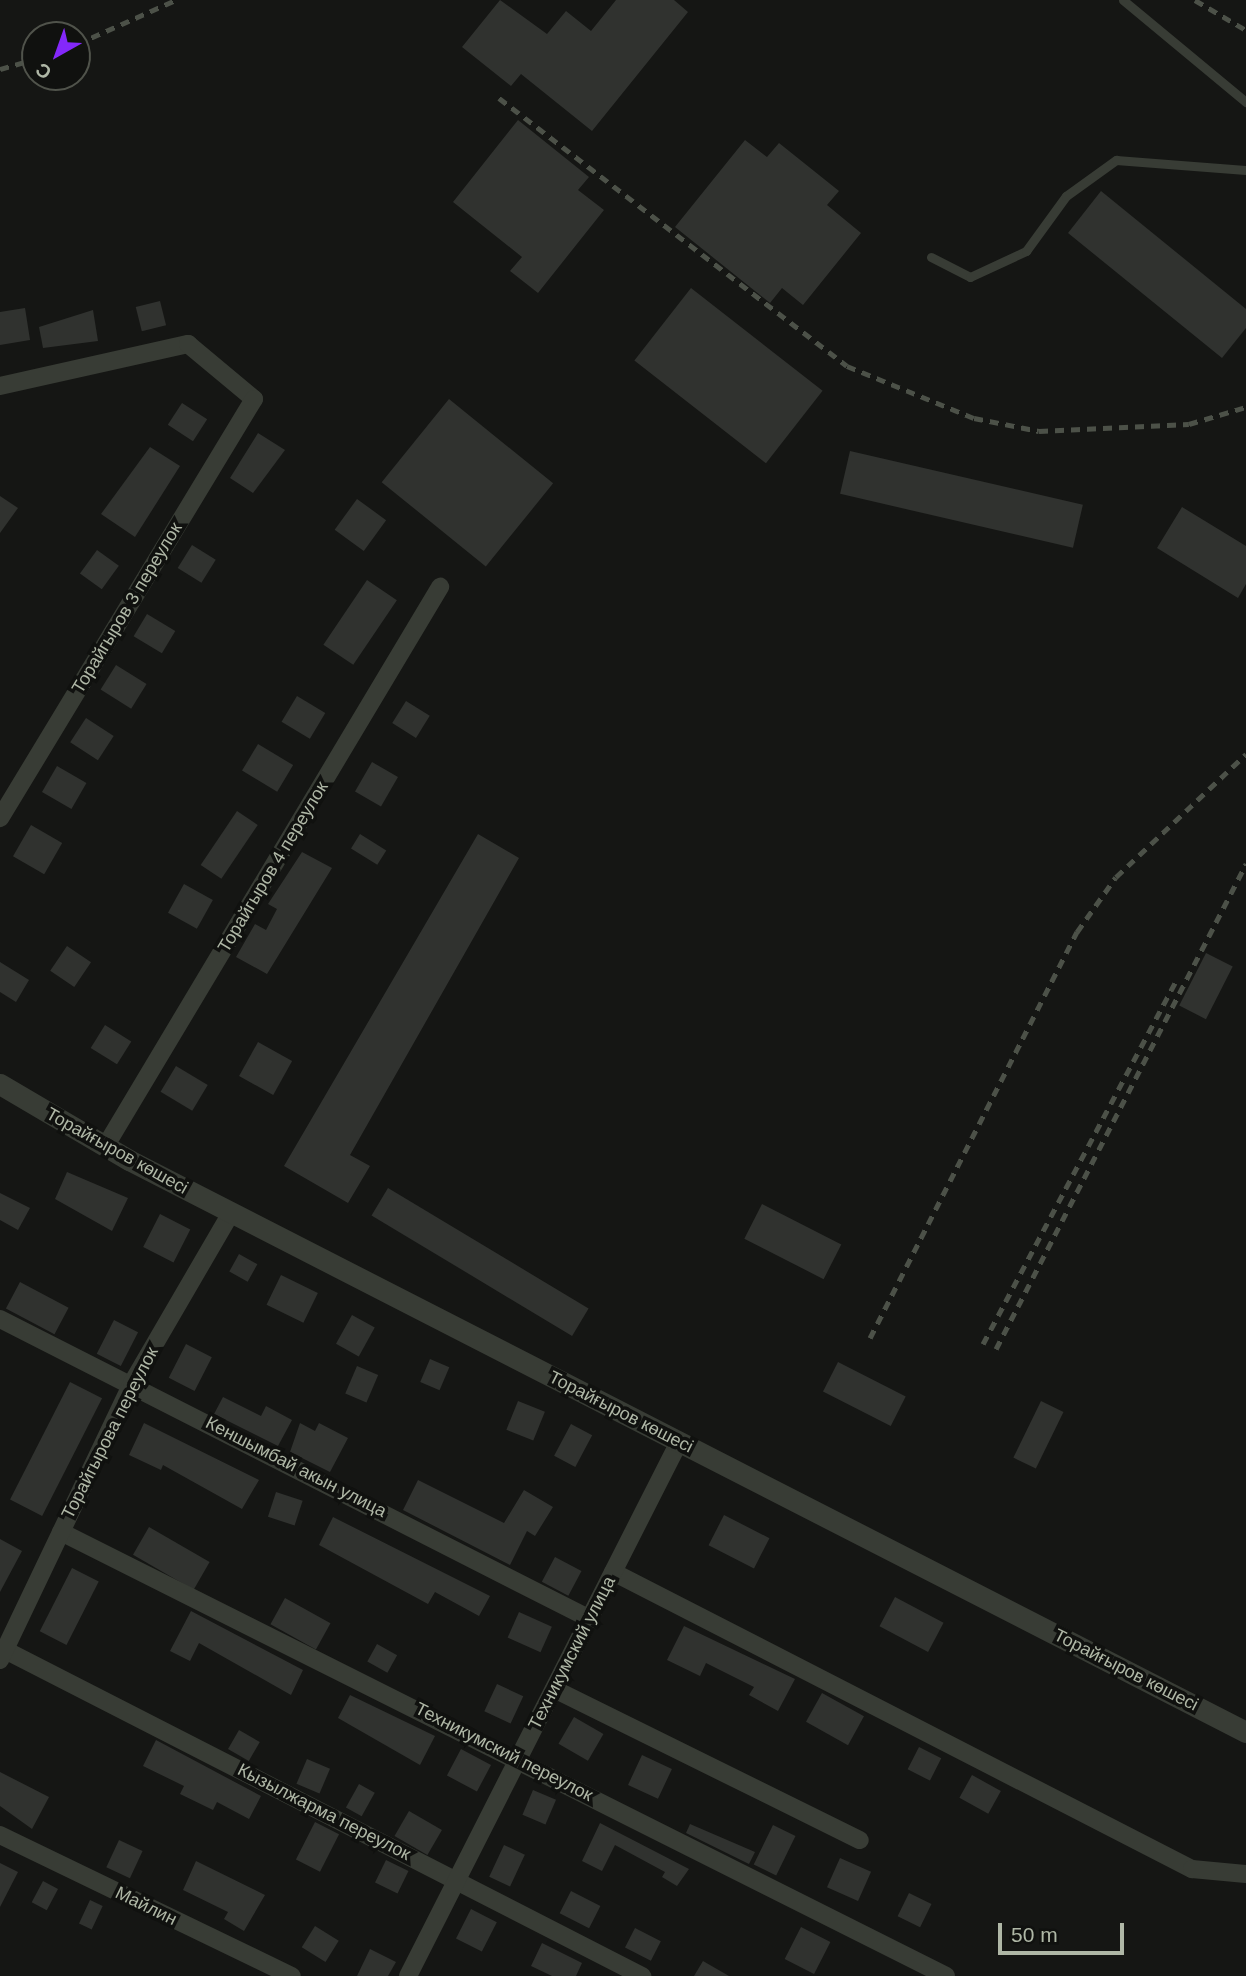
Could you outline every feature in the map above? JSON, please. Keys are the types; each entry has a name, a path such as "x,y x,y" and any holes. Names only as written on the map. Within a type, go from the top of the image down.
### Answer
{"street":[{"name":"Торайгыров 3 переулок","path":"0,386 188,344 254,399 0,818"},
{"name":"Торайгыров 4 переулок","path":"105,1147 440,587"},
{"name":"Торайғыров көшесі","path":"0,1084 105,1147 231,1213 1246,1732"},
{"name":"Торайгырова переулок","path":"3,1655 132,1383 231,1213"},
{"name":"Кеншымбай акын улица","path":"0,1319 132,1383 590,1619"},
{"name":"Техникумский улица","path":"408,1976 455,1878 519,1759 679,1442"},
{"name":"Техникумский переулок","path":"61,1532 519,1759 946,1976"},
{"path":"613,1572 1192,1869 1246,1874"},
{"name":"Кызылжарма переулок","path":"3,1655 455,1878 642,1976"},
{"path":"554,1689 860,1840"},
{"name":"Майлин","path":"0,1835 292,1976"}],"lane":[{"path":"1124,0 1246,102"},
{"path":"931,257 970,277 1027,251 1066,196 1116,160 1246,170"}],"building":[{"path":"500,0 547,34 566,11 591,31 616,0 674,0 688,12 592,131 521,74 511,86 462,47"},
{"path":"518,120 589,177 578,190 604,210 538,293 510,271 522,257 453,202"},
{"path":"745,140 767,157 779,143 839,191 827,205 861,233 803,305 782,288 770,303 675,227"},
{"path":"1101,191 1246,309 1246,328 1222,358 1068,233"},
{"path":"691,288 823,391 766,463 634,360"},
{"path":"160,301 166,325 142,331 136,307"},
{"path":"25,308 30,340 0,345 0,312"},
{"path":"93,310 98,341 43,348 39,327"},
{"path":"449,399 553,483 486,566 382,482"},
{"path":"182,403 207,419 193,441 168,425"},
{"path":"258,433 285,450 253,493 230,478"},
{"path":"150,447 180,466 135,537 101,514"},
{"path":"850,451 1083,505 1073,548 840,494"},
{"path":"0,496 18,508 0,533"},
{"path":"357,499 386,520 364,551 335,530"},
{"path":"1182,507 1246,546 1246,584 1238,598 1157,548"},
{"path":"192,545 216,560 201,583 178,568"},
{"path":"97,550 119,566 102,589 80,573"},
{"path":"367,580 397,600 353,665 323,645"},
{"path":"147,614 175,631 162,653 134,636"},
{"path":"116,665 147,684 131,709 101,690"},
{"path":"297,696 325,713 310,739 282,722"},
{"path":"406,701 430,716 416,738 392,723"},
{"path":"86,718 114,736 98,760 70,742"},
{"path":"258,744 293,765 277,792 242,771"},
{"path":"372,762 398,777 381,806 355,791"},
{"path":"57,766 86,783 71,809 42,792"},
{"path":"237,811 258,825 221,879 201,865"},
{"path":"31,825 62,843 44,874 13,856"},
{"path":"360,834 386,850 377,865 351,848"},
{"path":"478,834 519,858 350,1155 370,1166 348,1203 284,1166"},
{"path":"302,852 332,868 267,974 236,957 255,924 266,930 277,909 268,904"},
{"path":"184,884 213,900 197,929 168,913"},
{"path":"67,946 91,962 74,987 50,971"},
{"path":"1206,953 1233,967 1206,1019 1179,1006"},
{"path":"0,962 29,980 16,1002 0,992"},
{"path":"105,1025 131,1041 117,1064 91,1048"},
{"path":"258,1042 292,1061 273,1095 239,1076"},
{"path":"176,1066 208,1085 192,1111 161,1092"},
{"path":"67,1172 128,1198 112,1231 55,1199"},
{"path":"388,1188 589,1309 572,1336 372,1215"},
{"path":"0,1193 30,1208 18,1230 0,1220"},
{"path":"762,1204 841,1244 824,1279 744,1239"},
{"path":"160,1214 190,1229 173,1262 143,1247"},
{"path":"239,1254 257,1264 248,1282 229,1271"},
{"path":"281,1275 318,1293 303,1323 267,1305"},
{"path":"20,1282 69,1308 54,1334 6,1308"},
{"path":"352,1315 375,1328 359,1356 336,1344"},
{"path":"114,1320 138,1332 121,1366 97,1354"},
{"path":"186,1344 212,1357 195,1391 169,1378"},
{"path":"430,1359 449,1367 440,1390 420,1382"},
{"path":"838,1362 906,1397 891,1426 823,1391"},
{"path":"357,1366 378,1375 366,1403 345,1394"},
{"path":"70,1382 102,1398 42,1516 10,1500"},
{"path":"223,1397 261,1416 266,1406 292,1420 278,1446 214,1414"},
{"path":"518,1401 545,1412 533,1441 506,1430"},
{"path":"1041,1401 1063,1412 1036,1469 1013,1458"},
{"path":"144,1423 259,1480 242,1509 163,1465 161,1470 129,1455"},
{"path":"300,1423 315,1431 319,1423 348,1438 330,1472 290,1452"},
{"path":"571,1424 592,1435 575,1467 554,1456"},
{"path":"418,1480 504,1523 524,1490 553,1507 535,1536 527,1531 510,1565 403,1510"},
{"path":"276,1492 303,1501 295,1525 268,1517"},
{"path":"724,1515 769,1538 754,1568 709,1545"},
{"path":"333,1517 490,1596 479,1616 435,1592 428,1604 319,1545"},
{"path":"149,1527 210,1562 194,1590 133,1555"},
{"path":"0,1539 22,1551 0,1592"},
{"path":"555,1557 581,1571 568,1596 542,1582"},
{"path":"72,1568 99,1582 66,1645 40,1631"},
{"path":"895,1597 944,1623 928,1652 880,1626"},
{"path":"285,1598 330,1623 316,1649 270,1624"},
{"path":"191,1611 303,1670 291,1695 199,1643 190,1661 170,1651"},
{"path":"519,1612 552,1627 540,1652 508,1638"},
{"path":"684,1626 795,1679 778,1711 749,1695 754,1687 706,1663 700,1676 667,1660"},
{"path":"377,1644 397,1655 387,1673 367,1661"},
{"path":"497,1684 523,1696 511,1723 484,1711"},
{"path":"822,1693 864,1716 848,1745 806,1722"},
{"path":"350,1695 435,1736 420,1765 338,1718"},
{"path":"574,1717 603,1734 588,1761 558,1744"},
{"path":"239,1730 260,1742 249,1761 228,1749"},
{"path":"156,1740 261,1796 249,1819 217,1802 213,1810 180,1794 184,1786 143,1766"},
{"path":"919,1747 941,1758 930,1781 908,1769"},
{"path":"461,1749 491,1765 477,1791 447,1775"},
{"path":"642,1755 672,1769 658,1799 628,1785"},
{"path":"307,1759 330,1769 319,1794 296,1784"},
{"path":"0,1772 49,1797 32,1829 0,1806"},
{"path":"972,1775 1001,1791 988,1814 959,1798"},
{"path":"359,1784 375,1793 362,1816 346,1808"},
{"path":"533,1790 556,1800 545,1825 522,1815"},
{"path":"409,1811 442,1830 427,1855 394,1836"},
{"path":"315,1822 339,1834 320,1872 296,1859"},
{"path":"600,1823 689,1869 677,1886 662,1877 665,1872 615,1845 602,1871 582,1861"},
{"path":"690,1824 755,1852 749,1864 686,1833"},
{"path":"773,1825 795,1836 776,1876 754,1865"},
{"path":"119,1840 143,1851 130,1878 106,1867"},
{"path":"504,1845 525,1855 510,1886 489,1877"},
{"path":"840,1858 871,1872 858,1901 827,1887"},
{"path":"386,1860 408,1871 398,1893 375,1882"},
{"path":"196,1861 265,1895 244,1931 224,1919 228,1912 183,1890"},
{"path":"0,1863 18,1872 0,1907"},
{"path":"43,1881 58,1889 47,1910 32,1902"},
{"path":"571,1891 600,1906 589,1928 560,1913"},
{"path":"909,1893 931,1904 920,1927 898,1916"},
{"path":"90,1900 103,1906 92,1929 79,1924"},
{"path":"471,1909 497,1922 482,1952 456,1938"},
{"path":"315,1926 339,1941 325,1962 302,1947"},
{"path":"801,1927 830,1942 814,1974 785,1959"},
{"path":"635,1928 661,1941 651,1961 625,1948"},
{"path":"542,1943 582,1963 576,1976 552,1976 531,1966"},
{"path":"370,1949 396,1962 388,1976 357,1976"},
{"path":"703,1961 729,1976 694,1976"}],"railway":[{"path":"91,38 176,0"},
{"path":"1195,0 1246,30"},
{"path":"0,69 21,63"},
{"path":"499,98 847,366 974,418 1039,431 1189,424 1246,407"},
{"path":"870,1338 1077,932 1116,877 1246,754"},
{"path":"996,1349 1246,864"},
{"path":"983,1344 1175,983"}]}
